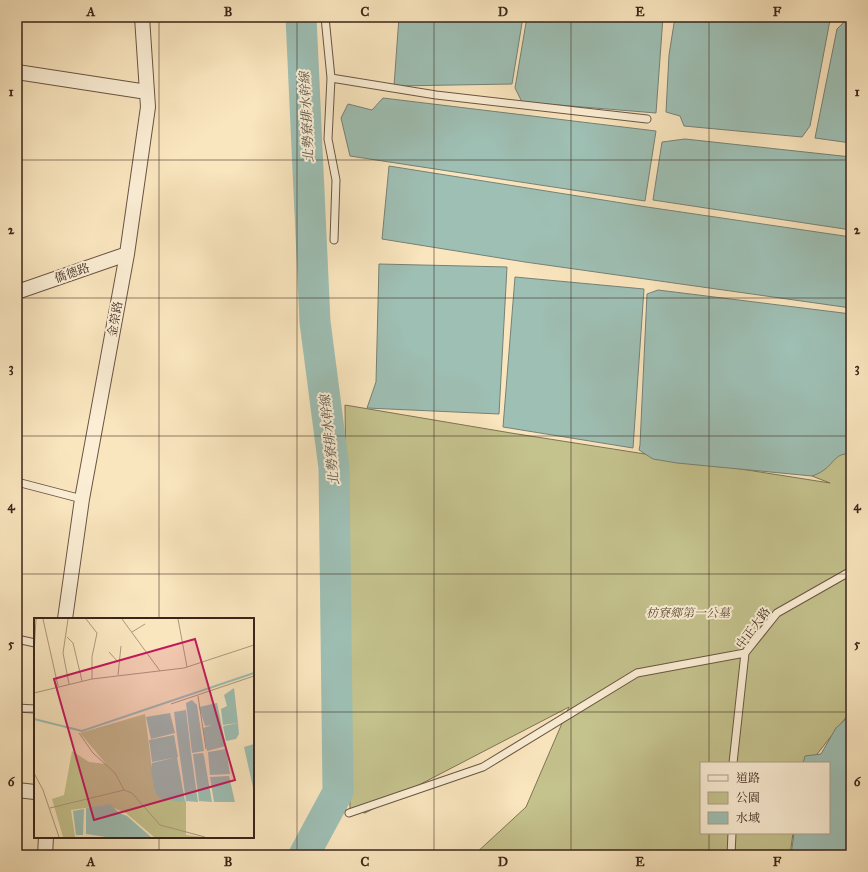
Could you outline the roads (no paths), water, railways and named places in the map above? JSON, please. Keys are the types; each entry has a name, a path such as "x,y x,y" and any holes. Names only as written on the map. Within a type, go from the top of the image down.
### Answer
{"street":[{"name":"金榮路","path":"65,618 82,499 127,254 148,107 142,17"},
{"path":"17,72 147,92"},
{"name":"僑德路","path":"17,292 127,254"},
{"path":"17,790 34,792"},
{"path":"45,855 46,838"}],"lane":[{"path":"325,17 331,78 328,139 336,180 334,240"},
{"path":"331,78 436,95 647,119"},
{"path":"17,482 82,499"},
{"name":"中正大路","path":"733,762 745,654 777,613 851,571"},
{"path":"17,639 34,643"},
{"path":"349,813 483,767 637,673 745,654"},
{"path":"17,708 34,709"},
{"path":"731,855 732,834"},
{"path":"17,854 21,855"}],"water":[{"path":"399,17 523,17 512,84 394,86"},
{"path":"527,17 663,17 656,113 522,102 515,88"},
{"path":"675,17 801,17 830,20 810,126 802,137 684,126 680,116 666,112 669,55"},
{"path":"847,19 851,19 851,143 815,138 837,29"},
{"path":"383,98 656,131 645,201 350,156 341,118 348,104 372,110"},
{"path":"685,139 851,157 851,230 653,200 662,142"},
{"path":"389,166 647,207 851,237 851,308 525,262 382,239"},
{"path":"379,264 507,267 499,414 367,408 376,382"},
{"path":"515,277 644,289 633,448 503,427"},
{"path":"658,290 851,314 851,454 839,456 824,470 812,476 677,463 653,459 639,450 647,294"},
{"path":"850,715 851,716 851,855 791,855 794,834 830,834 830,762 803,762 805,756 821,754 836,728"}],"waterway":[{"name":"北勢寮排水幹線","path":"301,17 315,322 334,468 338,792 304,855"}],"park label":[{"name":"枋寮鄉第一公墓","path":"688,613"}]}
